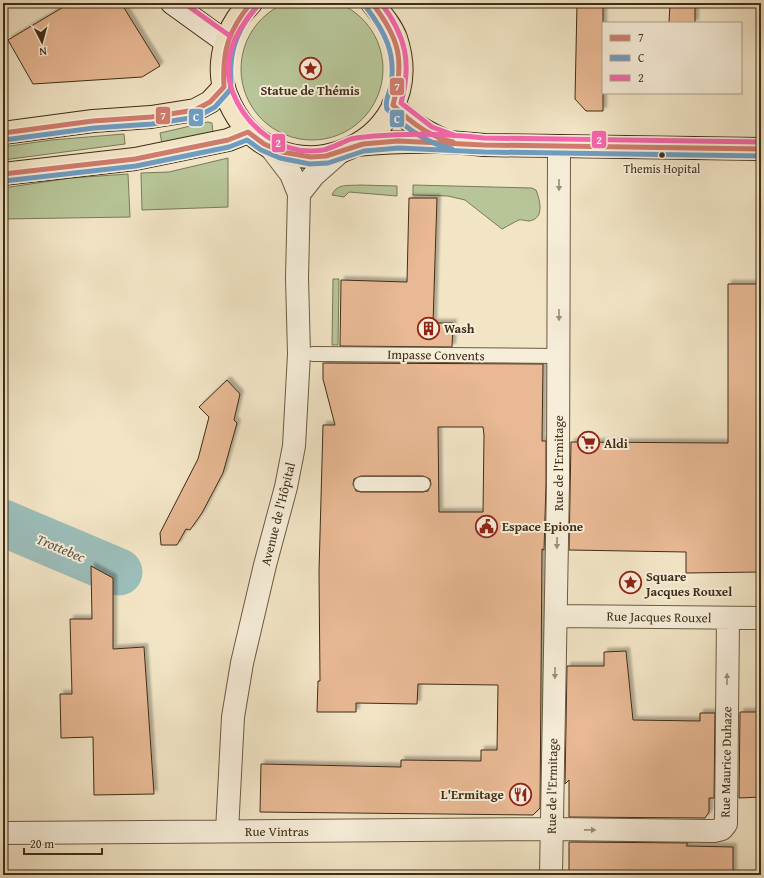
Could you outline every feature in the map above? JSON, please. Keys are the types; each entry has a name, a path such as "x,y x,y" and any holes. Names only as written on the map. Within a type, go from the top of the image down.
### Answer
{"main road":[{"path":"251,3 237,19 226,42 222,65 224,87 233,111 248,132 271,148 286,154 302,157 321,157 348,149 388,142 447,141 484,145 761,149"},
{"path":"348,149 378,128 393,105 398,88 400,54 390,12 372,3"},
{"path":"3,133 93,121 151,117 195,110 210,102 224,87"},
{"path":"393,105 406,119 427,132 447,141"},
{"path":"3,174 135,159 228,140 248,132"}],"street":[{"path":"172,3 226,42"},
{"name":"Rue de l'Ermitage","path":"551,875 557,616 559,146"},
{"name":"Avenue de l'Hôpital","path":"227,832 233,717 242,663 265,565 286,487 294,446 299,354 298,278 300,194 291,174 271,148"},
{"path":"300,194 314,175 348,149"},
{"name":"Rue Jacques Rouxel","path":"557,616 761,618"},
{"name":"Rue Maurice Duhaze","path":"551,829 714,831 722,829 726,824 728,618"},
{"name":"Rue Vintras","path":"3,833 551,829"}],"lane":[{"name":"Impasse Convents","path":"313,354 558,356"},
{"path":"361,484 423,484"}],"green space":[{"path":"298,-1 326,-1 339,3 352,10 367,24 375,35 383,62 383,76 380,90 375,103 367,114 346,132 319,140 305,140 291,137 278,132 267,124 249,103 241,76 242,55 246,42 253,29 267,14 278,6"},
{"path":"208,122 212,123 213,132 162,144 160,133"},
{"path":"124,134 125,144 3,160 3,147 51,140"},
{"path":"228,158 228,207 142,210 141,173 169,172"},
{"path":"128,174 130,217 3,219 3,188 71,178"},
{"path":"347,185 397,186 397,196 349,192 344,197 332,195 334,191 340,187"},
{"path":"413,185 532,188 536,190 538,194 540,204 539,213 534,220 519,220 502,229 465,200 448,196 413,195"},
{"path":"333,279 339,279 338,345 332,345"}],"building":[{"path":"70,3 121,3 160,66 142,77 33,84 8,40"},
{"path":"577,3 603,3 603,111 586,111 575,99"},
{"path":"670,3 695,3 695,22 669,22"},
{"path":"409,198 437,198 433,323 453,323 452,347 340,346 341,280 407,282"},
{"path":"728,284 761,284 761,572 686,573 686,552 569,550 571,442 728,443"},
{"path":"323,363 543,364 542,441 546,441 546,484 544,550 542,549 540,808 533,815 260,812 261,764 401,767 401,760 481,761 481,750 497,750 498,685 418,684 417,704 356,703 356,712 317,712 318,681 320,681 319,572 323,425 335,425 323,379","holes":["438,427 483,427 483,512 439,512","361,476 423,476 430,479 431,484 428,491 423,492 361,492 356,491 353,484 354,479"]},
{"path":"227,380 240,394 234,420 237,423 223,473 202,513 190,530 186,529 177,545 161,545 160,533 198,459 209,417 199,407"},
{"path":"91,566 113,578 113,649 144,647 154,794 94,795 93,737 61,738 60,694 72,694 70,619 92,619"},
{"path":"626,651 633,720 700,721 700,713 715,713 714,798 709,798 709,812 705,818 569,817 569,780 565,784 567,666 604,666 604,652"},
{"path":"740,712 761,712 761,797 739,798"},
{"path":"569,842 688,843 686,846 733,847 733,875 569,875"}],"waterway":[{"name":"Trottebec","path":"3,523 119,572"}],"transit line":[{"name":"2","path":"184,3 230,36"},
{"name":"7","path":"3,133 93,121 151,117 195,110 210,102 224,87 224,63 228,42 237,23 251,3"},
{"name":"7","path":"372,3 389,28 398,51 399,76 393,105 406,117 428,133 453,142"},
{"name":"2","path":"381,3 396,27 404,50 406,75 401,103 432,127 454,135"},
{"name":"C","path":"4,140 94,128 152,124 197,117 215,107 230,90 233,49 242,27 256,7"},
{"name":"C","path":"366,7 379,25 388,43 392,63 392,73 391,85 386,103 387,109 416,134 433,143 452,149"},
{"name":"2","path":"256,8 248,17 232,47 228,69 229,81 239,106 247,118 268,137 294,149 308,151 323,150 351,139 416,134 484,138 761,142"},
{"name":"7","path":"3,174 135,159 228,140 248,132 264,144 282,152 311,157 326,156 363,144 398,141 484,145 761,149"},
{"name":"C","path":"4,181 136,166 229,147 247,140 261,150 280,158 310,164 328,163 364,151 399,148 484,152 761,156"}],"place":[{"name":"Statue de Thémis","path":"310,68"},
{"name":"Themis Hopital","path":"662,155"},
{"name":"Wash","path":"428,328"},
{"name":"Aldi","path":"588,443"},
{"name":"Espace Epione","path":"486,526"},
{"name":"Square Jacques Rouxel","path":"630,583"},
{"name":"L'Ermitage","path":"520,794"}]}
